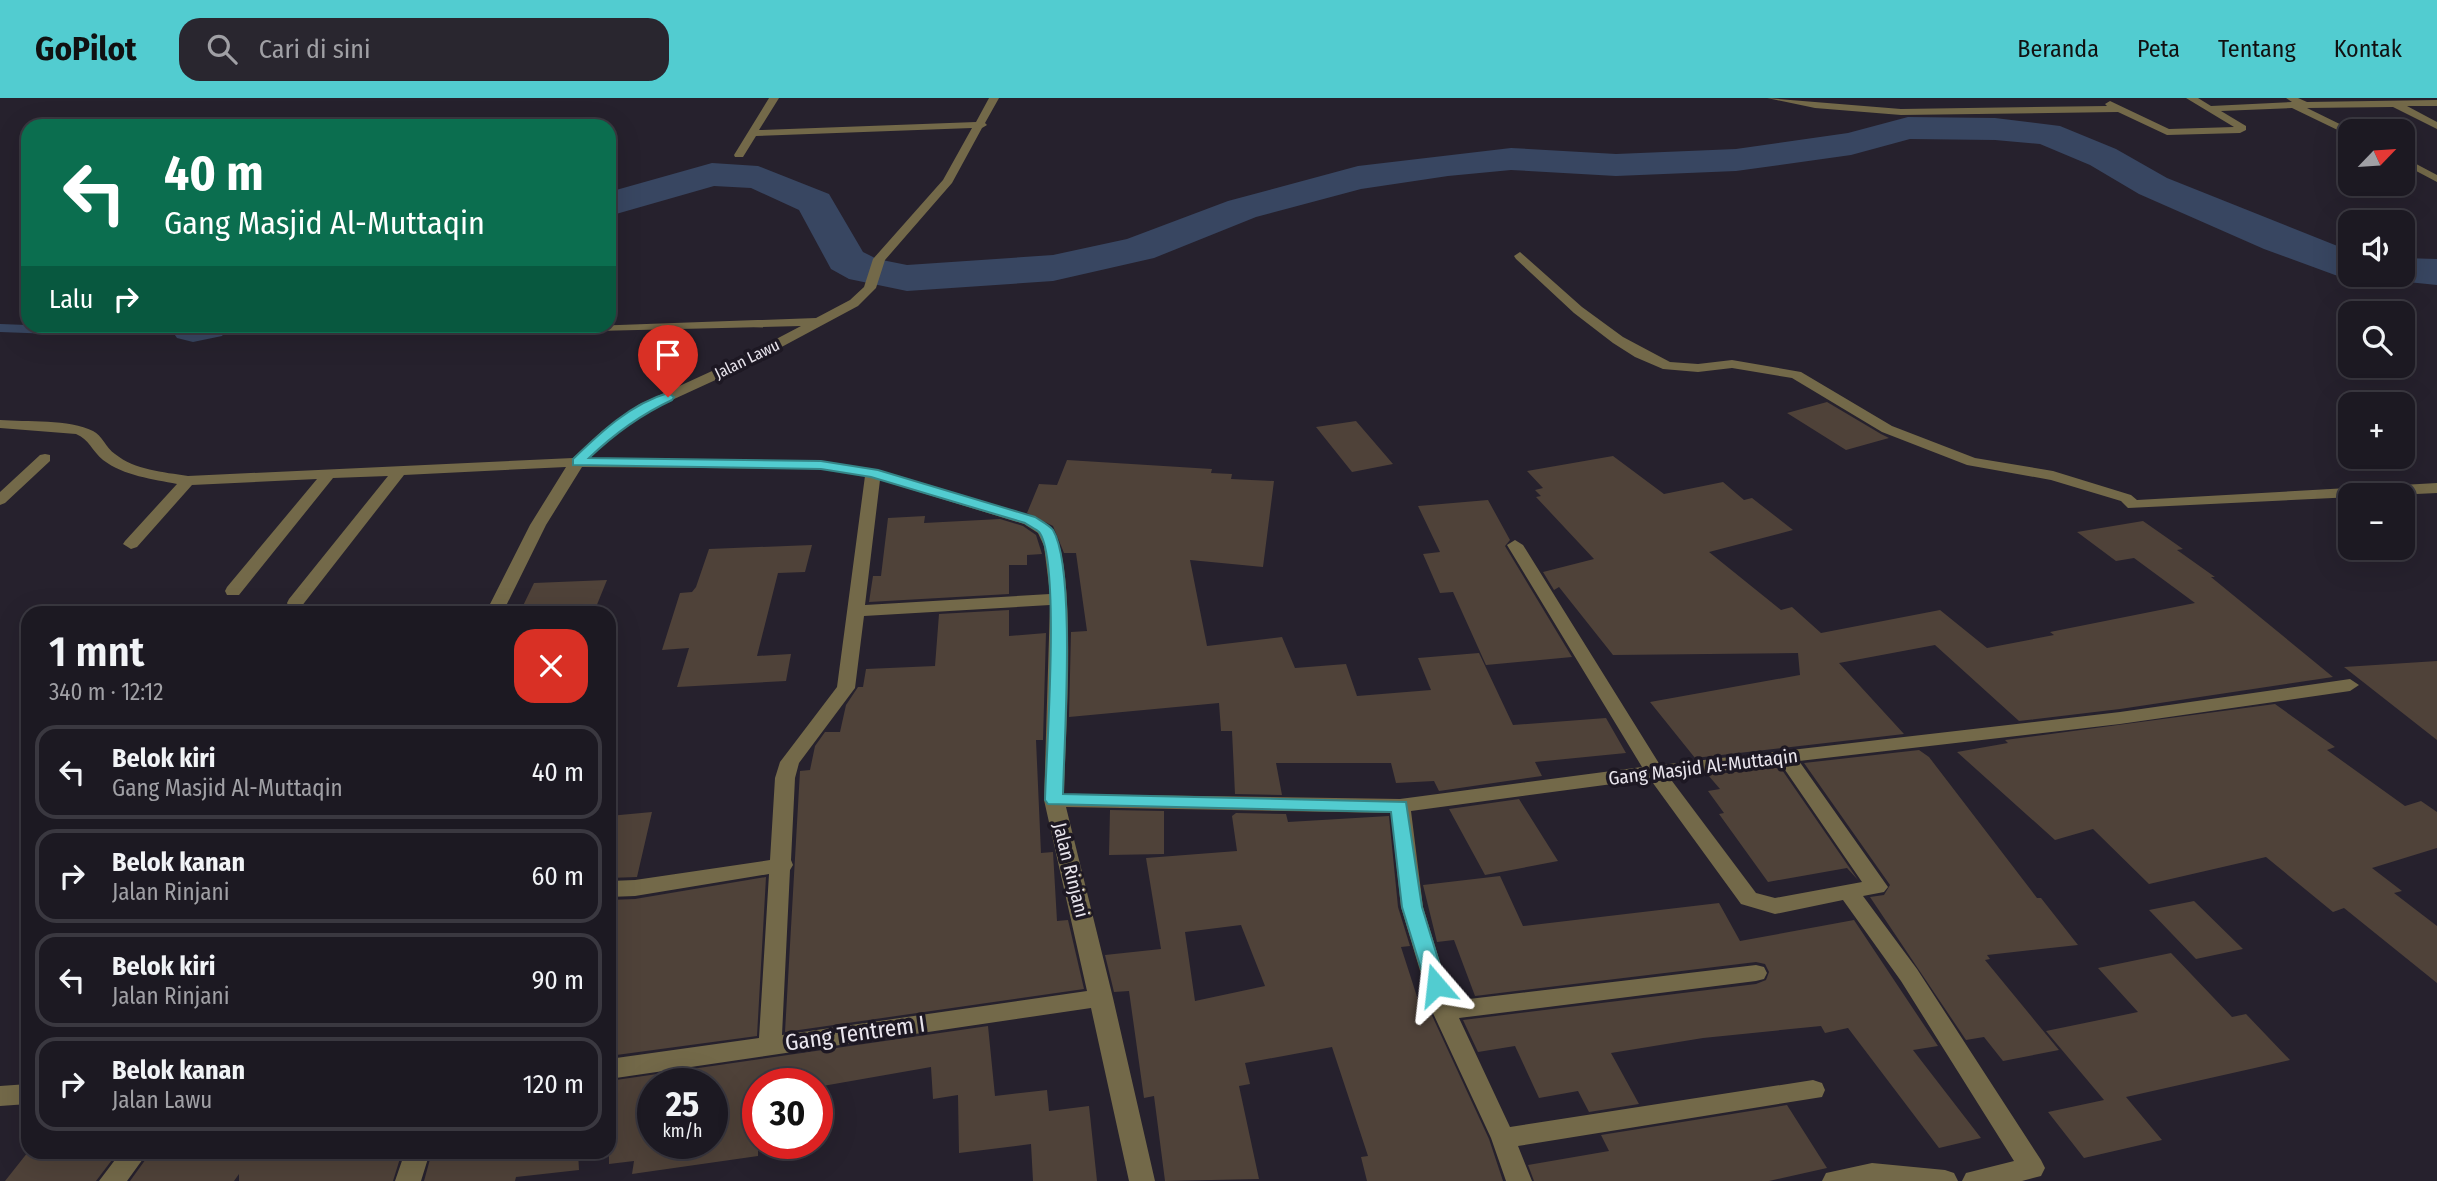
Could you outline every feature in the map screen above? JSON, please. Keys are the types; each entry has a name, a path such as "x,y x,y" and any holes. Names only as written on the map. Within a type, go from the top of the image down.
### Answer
{"street":[{"path":"739,155 774,98"},
{"name":"Jalan Lawu","path":"497,606 538,525 577,462 607,434 643,408 821,322 853,303 870,288 879,259 948,181 982,125 994,98"},
{"path":"1772,98 1823,106 1955,113 2118,109"},
{"path":"2101,98 2167,132 2242,128 2190,98"},
{"path":"2209,109 2293,102 2305,105 2437,103"},
{"path":"2293,102 2338,126"},
{"path":"2394,104 2437,126"},
{"path":"753,134 982,125"},
{"path":"2415,167 2437,179"},
{"path":"1520,256 1578,310 1618,340 1640,354 1668,366 1699,368 1732,364 1796,375 1887,429 1972,462 2053,476 2126,498 2133,505 2437,488"},
{"path":"616,327 821,322"},
{"name":"Jalan Rinjani","path":"0,424 78,430 91,435 99,450 114,462 135,471 188,481 577,462 821,465 873,473 1030,520 1045,530 1052,546 1059,599 1054,800 1102,998 1142,1181"},
{"path":"0,500 45,458"},
{"path":"295,603 400,470"},
{"path":"770,1045 787,770 846,688 873,473"},
{"path":"233,591 329,474"},
{"path":"131,544 188,481"},
{"path":"1515,545 1655,772 1749,899 1775,906 1877,887 1786,757"},
{"path":"857,611 1059,599"},
{"name":"Gang Masjid Al-Muttaqin","path":"1054,800 1400,806 1655,772 2120,718 2350,685"},
{"path":"1400,806 1412,907 1444,1011 1503,1138 1519,1181"},
{"path":"616,889 783,865"},
{"path":"1848,891 1909,975 2032,1168 1975,1181"},
{"path":"1444,1011 1756,973"},
{"name":"Gang Tentrem I","path":"616,1068 1102,998"},
{"path":"1503,1138 1813,1090"},
{"path":"0,1096 21,1094"},
{"path":"112,1181 129,1159"},
{"path":"408,1181 416,1159"},
{"path":"1835,1181 1872,1174 1945,1181"}],"building":[{"path":"1827,402 1889,438 1846,450 1787,413"},
{"path":"1356,421 1393,464 1352,472 1316,427"},
{"path":"1613,456 1664,494 1723,482 1744,500 1752,498 1793,530 1709,552 1781,610 1792,607 1821,633 1940,610 1987,648 2054,635 2050,632 2195,603 2134,558 2116,561 2077,532 2143,521 2183,549 2177,550 2215,577 2211,577 2333,677 2120,709 2019,721 1935,645 1839,663 1904,734 1695,758 1650,702 1800,675 1798,653 1613,655 1559,587 1554,590 1543,572 1594,559 1536,497 1541,496 1535,490 1543,488 1527,471"},
{"path":"1067,460 1212,469 1211,473 1232,474 1231,479 1274,481 1263,567 1190,560 1207,646 1282,637 1295,668 1346,664 1357,696 1431,690 1418,658 1479,653 1513,725 1606,718 1626,753 1535,762 1542,776 1439,791 1434,781 1396,783 1391,763 1276,763 1282,795 1235,794 1232,731 1221,731 1219,703 1069,717 1071,632 1087,631 1076,553 1064,553 1053,526 1027,513 1039,484 1057,485"},
{"path":"1488,500 1510,540 1505,546 1572,657 1486,665 1453,592 1440,593 1423,554 1440,552 1418,506"},
{"path":"925,516 924,523 1000,519 1023,526 1036,535 1042,554 1027,555 1027,565 1009,565 1009,594 869,602 873,576 881,576 888,518"},
{"path":"812,545 805,572 778,573 757,656 791,654 786,681 677,687 689,648 662,650 680,593 692,592 696,587 709,549"},
{"path":"607,580 596,606 523,606 534,583"},
{"path":"1009,610 1009,636 1046,633 1043,740 1036,740 1041,853 1053,852 1057,921 1068,920 1084,989 785,1032 800,771 810,770 815,746 825,732 840,732 846,705 858,687 863,687 866,669 935,666 939,614"},
{"path":"2437,661 2437,740 2344,667"},
{"path":"2275,704 2335,747 2327,750 2405,806 2421,801 2437,812 2437,848 2372,868 2402,891 2394,893 2437,926 2437,983 2344,908 2333,912 2266,857 2149,884 2093,829 2055,840 1957,752 2008,743 2005,740"},
{"path":"1919,750 1929,757 2037,898 2041,898 2078,945 1987,955 1990,959 1985,960 2059,1050 2003,1061 1984,1037 1966,1040 1870,897 1884,895 1890,885 1804,763"},
{"path":"1780,767 1858,880 1847,868 1768,882 1719,814 1724,813 1708,791 1720,789 1708,775"},
{"path":"1519,799 1558,861 1485,875 1449,809"},
{"path":"1110,810 1164,811 1164,854 1109,855"},
{"path":"652,812 637,877 616,878 616,815"},
{"path":"1236,813 1286,814 1288,822 1389,816 1398,907 1410,946 1401,947 1421,1009 1429,1009 1489,1139 1503,1181 1367,1181 1361,1157 1368,1156 1332,1047 1245,1063 1250,1084 1239,1086 1259,1179 1165,1181 1154,1096 1144,1098 1129,991 1114,992 1105,955 1161,949 1146,858 1237,851 1232,816","holes":["1241,925 1265,986 1195,1001 1185,932"]},
{"path":"1500,876 1523,926 1719,903 1740,941 1854,920 1938,1046 1913,1050 1981,1138 1939,1148 1848,1028 1825,1033 1821,1026 1703,1038 1611,1053 1639,1104 1589,1112 1578,1091 1539,1098 1515,1046 1478,1052 1463,1020 1756,984 1766,980 1769,972 1765,964 1756,962 1475,996 1454,940 1437,942 1423,885"},
{"path":"766,877 757,1036 616,1055 616,900 635,899"},
{"path":"2194,901 2243,949 2196,959 2149,910"},
{"path":"2171,953 2232,1017 2246,1014 2290,1060 2126,1097 2162,1140 2084,1158 2048,1112 2104,1100 2046,1031 2138,1012 2098,968"},
{"path":"988,1026 995,1096 1047,1090 1049,1111 1089,1106 1097,1181 1033,1181 1031,1144 959,1153 958,1095 933,1099 931,1067 833,1084 833,1068 742,1068 742,1158 632,1174 634,1161 609,1164 609,1159 616,1159 616,1080 637,1077 637,1159 728,1159 728,1068 699,1068"},
{"path":"1787,1105 1827,1168 1769,1181 1534,1181 1528,1165 1609,1151 1601,1135"},
{"path":"22,1159 113,1159 96,1181 5,1181"},
{"path":"146,1159 400,1159 393,1181 239,1181 239,1174 234,1181 130,1181"},
{"path":"430,1159 578,1159 579,1170 516,1177 515,1181 424,1181"}],"waterway":[{"path":"616,202 712,174 758,177 815,202 846,260 864,270 907,278 1053,268 1139,249 1242,209 1358,178 1448,165 1511,159 1616,165 1736,160 1851,144 1908,128 1995,129 2047,134 2103,157 2153,186 2279,240 2338,262"},
{"path":"2415,271 2437,272"},
{"path":"0,328 21,329"}],"route":[{"path":"668,397 643,408 607,434 577,462 821,465 873,473 1030,520 1045,530 1052,546 1059,599 1054,800 1400,806 1412,907 1436,985"}]}
